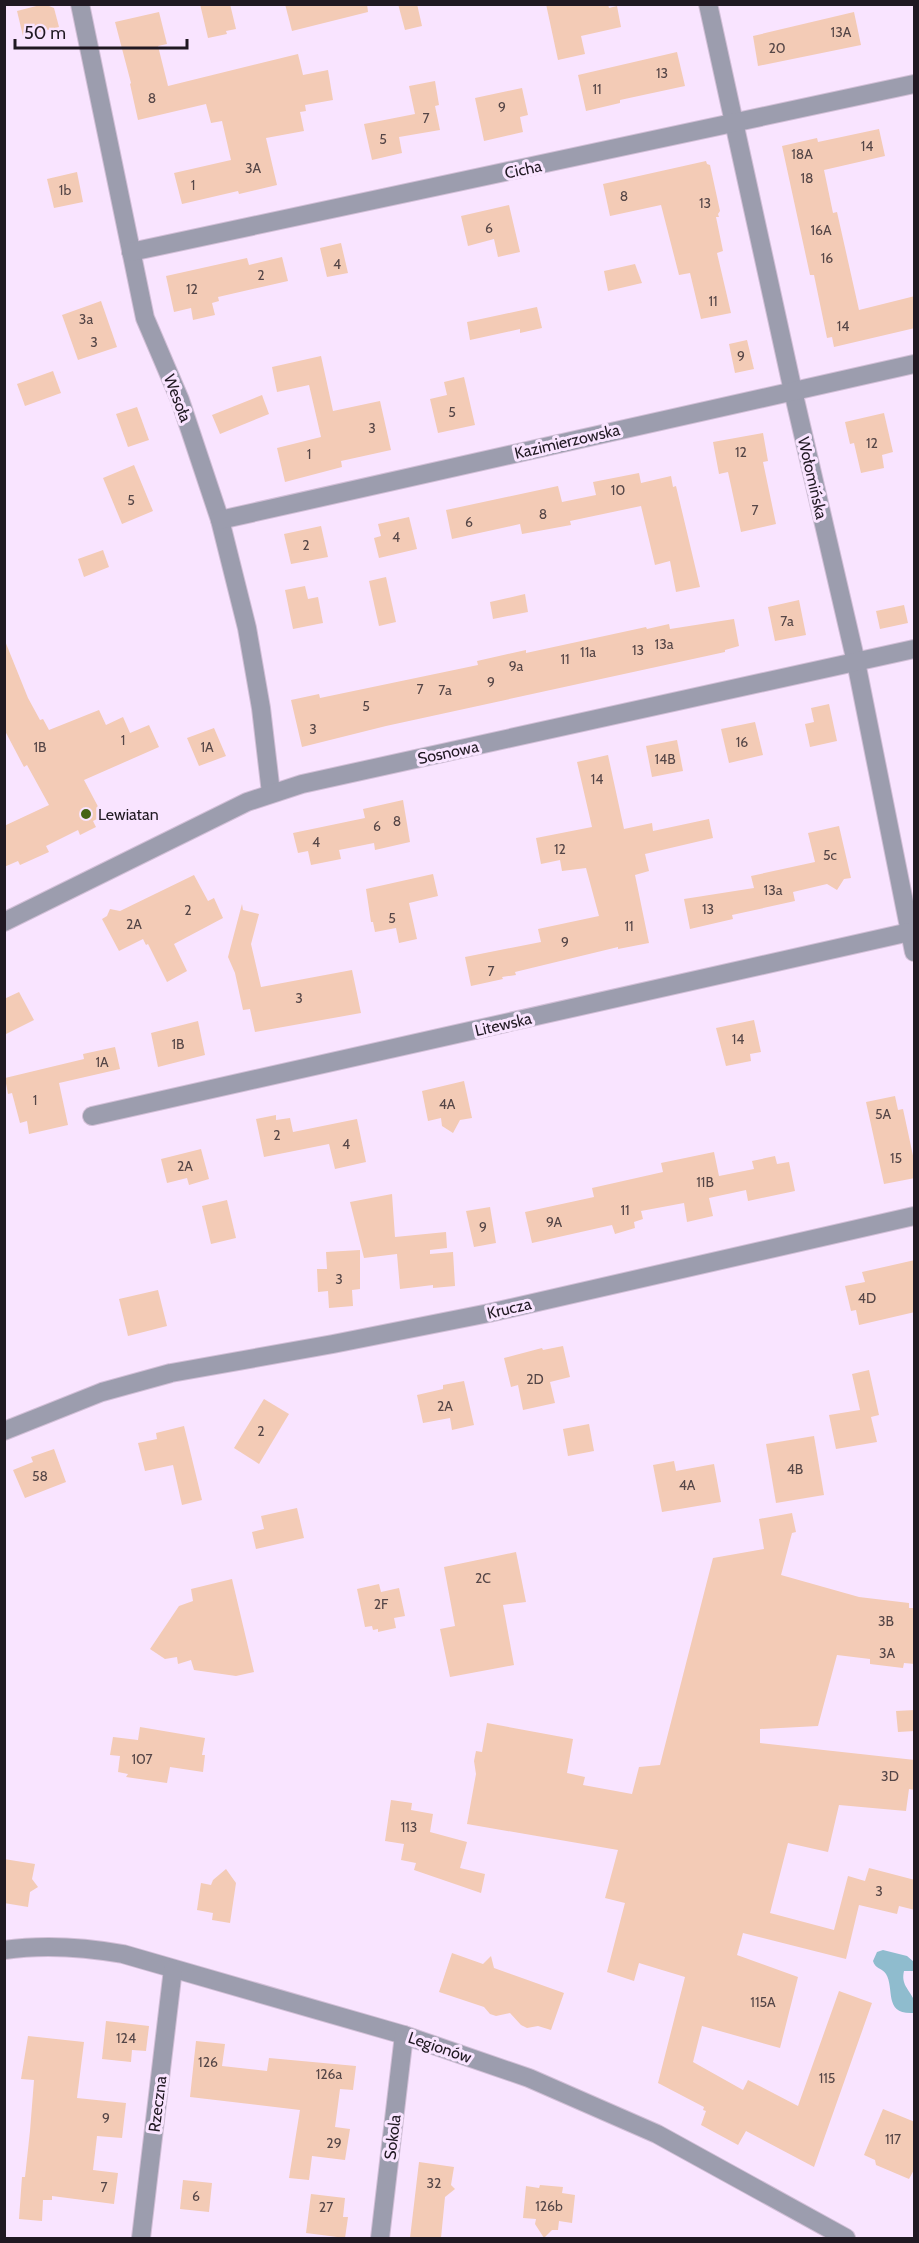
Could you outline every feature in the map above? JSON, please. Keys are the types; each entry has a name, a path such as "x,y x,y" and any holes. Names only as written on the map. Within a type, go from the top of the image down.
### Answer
{"street":[{"name":"Wesoła","path":"80,4 145,318 180,400 220,520 255,666 271,793"},
{"name":"Wołomińska","path":"708,4 793,391 856,662 915,951"},
{"name":"Cicha","path":"131,252 915,84"},
{"name":"Kazimierzowska","path":"220,520 915,364"},
{"name":"Sosnowa","path":"4,922 248,802 271,793 302,784 915,649"},
{"name":"Litewska","path":"92,1116 912,932"},
{"name":"Krucza","path":"4,1431 102,1392 171,1373 489,1313 915,1216"},
{"name":"Legionów","path":"4,1950 48,1946 96,1949 123,1954 404,2035 529,2078 612,2113 710,2162 846,2238"},
{"name":"Rzeczna","path":"141,2238 173,1969"},
{"name":"Sokola","path":"380,2238 404,2035"}],"water":[{"path":"883,1950 907,1956 914,1962 914,1971 904,1971 903,1975 904,1983 914,2000 914,2013 904,2013 894,2005 889,1980 873,1961 877,1952"}],"building":[{"path":"44,4 54,8 59,27 23,36 17,11"},
{"path":"200,4 230,4 236,29 226,31 227,34 208,38"},
{"path":"285,4 367,4 368,12 292,31"},
{"path":"398,4 417,4 422,26 405,30"},
{"path":"546,4 608,4 609,8 617,6 621,27 581,36 585,54 558,60"},
{"path":"159,12 167,44 158,46 168,86 298,54 303,75 328,70 333,100 305,105 306,111 300,112 304,131 266,138 277,185 182,204 174,173 231,160 222,121 211,123 206,104 138,120 115,22"},
{"path":"854,12 861,45 758,66 753,36"},
{"path":"677,52 685,86 620,100 620,103 586,111 578,75"},
{"path":"435,81 439,105 435,106 440,130 399,137 402,153 372,160 364,124 415,114 409,86"},
{"path":"522,88 528,115 520,117 523,132 484,141 475,98"},
{"path":"879,129 885,156 824,170 833,213 837,212 859,310 915,296 915,328 834,347 832,337 827,338 814,275 810,275 782,146 817,138 818,142"},
{"path":"706,161 710,165 720,211 719,217 716,217 723,251 717,253 731,313 701,319 690,273 679,275 661,205 610,216 603,184"},
{"path":"77,172 83,202 54,208 47,179"},
{"path":"509,205 520,252 498,257 494,239 468,246 461,216"},
{"path":"341,243 348,273 327,277 320,248"},
{"path":"282,257 288,281 218,297 219,301 212,303 215,315 193,320 191,308 174,312 166,276 247,258 249,265"},
{"path":"635,264 642,283 608,291 604,271"},
{"path":"101,301 117,347 78,360 62,315"},
{"path":"537,307 542,328 520,333 520,329 470,340 467,322"},
{"path":"747,340 754,369 735,373 729,344"},
{"path":"321,356 333,411 380,401 391,450 341,461 342,467 285,482 277,448 321,437 309,385 277,392 272,367"},
{"path":"53,371 61,393 25,406 17,384"},
{"path":"464,377 475,425 438,433 430,399 447,395 444,382"},
{"path":"262,395 269,414 220,434 212,415"},
{"path":"137,407 149,440 128,447 116,414"},
{"path":"884,413 893,452 882,455 884,468 861,473 854,443 850,444 845,422"},
{"path":"763,433 768,461 763,462 776,524 741,532 728,472 719,474 713,442"},
{"path":"134,465 153,511 122,524 103,478"},
{"path":"639,473 641,483 671,476 673,487 676,486 700,587 676,592 670,561 655,565 641,506 570,521 571,525 522,534 520,524 452,539 446,510 558,486 562,502 596,495 593,482"},
{"path":"409,517 417,549 379,558 374,538 381,536 378,524"},
{"path":"321,526 328,557 291,564 284,534"},
{"path":"103,550 109,567 84,577 78,559"},
{"path":"386,577 396,622 379,626 369,581"},
{"path":"305,586 308,599 318,597 323,623 293,629 285,590"},
{"path":"525,594 528,612 493,619 490,602"},
{"path":"799,600 806,635 775,641 768,607"},
{"path":"904,605 908,623 880,629 876,611"},
{"path":"734,619 739,646 725,650 725,652 386,726 302,747 291,700 319,694 320,698 478,665 477,661 526,650 526,653 646,627 647,629 669,624 670,629"},
{"path":"5,641 28,698 40,720 43,719 49,730 99,710 106,725 123,717 130,733 149,725 159,747 84,780 103,816 93,821 96,827 80,835 78,830 46,846 49,852 20,865 18,861 4,867 4,826 49,805 27,765 24,767 4,729"},
{"path":"829,704 837,741 810,747 805,724 814,722 811,708"},
{"path":"755,722 763,755 729,763 721,729"},
{"path":"214,728 226,756 199,766 187,738"},
{"path":"677,740 683,771 652,777 646,746"},
{"path":"608,755 624,829 652,823 653,831 709,819 713,838 645,854 649,871 635,875 649,943 618,949 618,947 515,972 516,975 471,986 465,957 541,942 538,929 599,916 586,868 562,871 560,860 541,864 536,838 592,827 577,762"},
{"path":"403,800 410,842 375,850 374,843 339,850 341,859 311,865 308,851 298,853 293,833 365,818 363,809"},
{"path":"839,826 851,878 844,879 837,890 827,884 793,892 795,901 732,915 733,919 690,929 684,899 754,888 751,876 815,862 808,833"},
{"path":"433,874 438,896 409,903 417,939 399,943 396,928 375,932 373,922 371,922 366,889"},
{"path":"194,875 208,901 214,898 223,918 174,944 187,971 167,982 148,944 146,945 143,939 119,951 102,919 107,916 110,909 120,911"},
{"path":"242,904 243,910 259,914 251,944 261,987 352,970 361,1013 255,1032 250,1009 243,1010 235,973 228,957"},
{"path":"19,992 34,1020 4,1035 4,999"},
{"path":"754,1020 761,1052 750,1054 751,1061 726,1066 716,1028"},
{"path":"198,1021 205,1055 158,1067 151,1033"},
{"path":"115,1047 120,1069 59,1083 68,1125 29,1134 27,1121 20,1123 12,1093 8,1094 5,1078 84,1059 83,1054"},
{"path":"464,1081 472,1118 460,1120 453,1133 442,1126 441,1118 428,1121 422,1091"},
{"path":"895,1096 898,1110 903,1109 915,1165 915,1178 884,1184 866,1102"},
{"path":"276,1115 276,1120 290,1118 293,1132 357,1119 366,1162 335,1169 329,1144 264,1157 256,1119"},
{"path":"201,1149 209,1179 189,1185 187,1178 167,1183 161,1159"},
{"path":"714,1152 719,1176 754,1169 752,1161 775,1156 777,1164 789,1162 795,1191 748,1201 746,1190 709,1198 713,1216 687,1222 684,1203 641,1211 643,1219 634,1222 635,1228 615,1234 612,1225 532,1243 525,1212 594,1197 592,1188 663,1172 661,1163"},
{"path":"392,1194 395,1237 446,1232 447,1248 430,1250 430,1254 453,1252 455,1286 433,1288 433,1285 400,1289 397,1254 364,1258 350,1202"},
{"path":"227,1200 236,1238 211,1244 202,1206"},
{"path":"490,1207 496,1243 474,1247 466,1211"},
{"path":"360,1250 360,1289 352,1290 353,1306 329,1308 328,1291 318,1292 317,1269 327,1269 326,1252"},
{"path":"915,1260 915,1312 859,1325 856,1310 851,1311 845,1286 865,1282 862,1272"},
{"path":"158,1290 167,1326 128,1336 119,1299"},
{"path":"563,1346 570,1377 550,1382 555,1403 523,1410 518,1385 511,1387 504,1358 542,1348 543,1350"},
{"path":"869,1370 879,1415 871,1417 877,1442 836,1449 829,1415 860,1410 852,1374"},
{"path":"464,1381 474,1425 452,1430 450,1418 423,1423 417,1395 443,1389 443,1385"},
{"path":"264,1399 289,1414 259,1464 234,1448"},
{"path":"589,1424 594,1451 568,1456 563,1429"},
{"path":"184,1426 202,1500 182,1505 173,1465 145,1471 138,1443 157,1439 156,1433"},
{"path":"814,1436 824,1495 776,1503 766,1444"},
{"path":"54,1449 66,1482 25,1498 13,1470 33,1462 31,1457"},
{"path":"674,1461 676,1471 714,1464 721,1502 662,1512 653,1465"},
{"path":"297,1508 304,1538 256,1549 252,1532 264,1529 261,1516"},
{"path":"792,1513 796,1532 792,1533 781,1575 859,1597 909,1603 909,1608 915,1608 915,1664 904,1663 903,1668 870,1664 870,1659 837,1655 818,1726 760,1729 760,1743 915,1760 915,1790 909,1789 906,1811 839,1805 828,1852 788,1843 770,1913 834,1930 848,1876 865,1881 869,1868 915,1880 915,1910 899,1906 897,1914 859,1905 846,1959 743,1933 737,1955 798,1977 780,2048 702,2026 693,2062 743,2090 748,2080 798,2106 839,1991 872,2003 814,2167 746,2131 738,2145 701,2125 706,2111 703,2110 704,2107 658,2083 685,1977 639,1963 634,1981 607,1972 625,1903 605,1898 618,1850 467,1824 476,1774 474,1761 476,1751 482,1752 487,1723 573,1739 567,1773 585,1777 583,1785 632,1794 639,1767 660,1765 713,1558 764,1549 759,1519"},
{"path":"516,1552 526,1602 503,1605 514,1665 450,1677 440,1629 455,1626 444,1567"},
{"path":"232,1579 254,1672 236,1676 194,1670 191,1660 178,1664 177,1657 165,1659 150,1649 179,1606 193,1601 191,1589"},
{"path":"379,1584 381,1592 399,1588 405,1616 394,1618 396,1628 378,1632 378,1629 373,1630 372,1626 365,1627 357,1589"},
{"path":"915,1710 915,1731 898,1732 896,1711"},
{"path":"140,1727 205,1738 202,1755 205,1755 203,1772 170,1767 167,1783 126,1777 128,1774 118,1772 120,1756 110,1755 113,1737 138,1740"},
{"path":"391,1800 412,1803 411,1810 433,1814 430,1832 467,1842 460,1868 485,1874 481,1893 414,1870 416,1863 401,1860 404,1844 385,1841"},
{"path":"4,1859 35,1864 32,1879 38,1887 30,1892 28,1907 4,1903"},
{"path":"226,1869 236,1883 230,1923 212,1920 213,1913 197,1910 201,1883 211,1885 213,1880"},
{"path":"452,1953 483,1964 491,1956 494,1968 564,1993 551,2030 538,2026 527,2028 510,2013 496,2016 490,2014 484,2007 439,1992"},
{"path":"106,2021 149,2026 146,2051 132,2050 131,2062 102,2059"},
{"path":"28,2036 84,2042 77,2098 126,2103 122,2138 97,2136 93,2170 118,2173 114,2204 52,2196 52,2200 43,2200 42,2221 19,2219 34,2080 21,2079"},
{"path":"196,2041 225,2044 222,2066 267,2071 269,2058 356,2066 353,2090 340,2089 335,2127 350,2129 345,2160 312,2156 309,2180 289,2178 300,2110 190,2097"},
{"path":"883,2109 915,2122 915,2168 909,2179 876,2165 875,2160 864,2155"},
{"path":"419,2162 454,2167 451,2185 455,2189 445,2197 441,2238 410,2238"},
{"path":"183,2180 212,2183 209,2212 180,2209"},
{"path":"540,2185 563,2187 562,2193 575,2195 572,2223 559,2221 558,2230 552,2230 544,2238 535,2224 536,2219 523,2218 526,2186 539,2188"},
{"path":"311,2194 345,2198 343,2217 348,2217 345,2238 306,2233"}],"place":[{"name":"Lewiatan","path":"86,814"}]}
